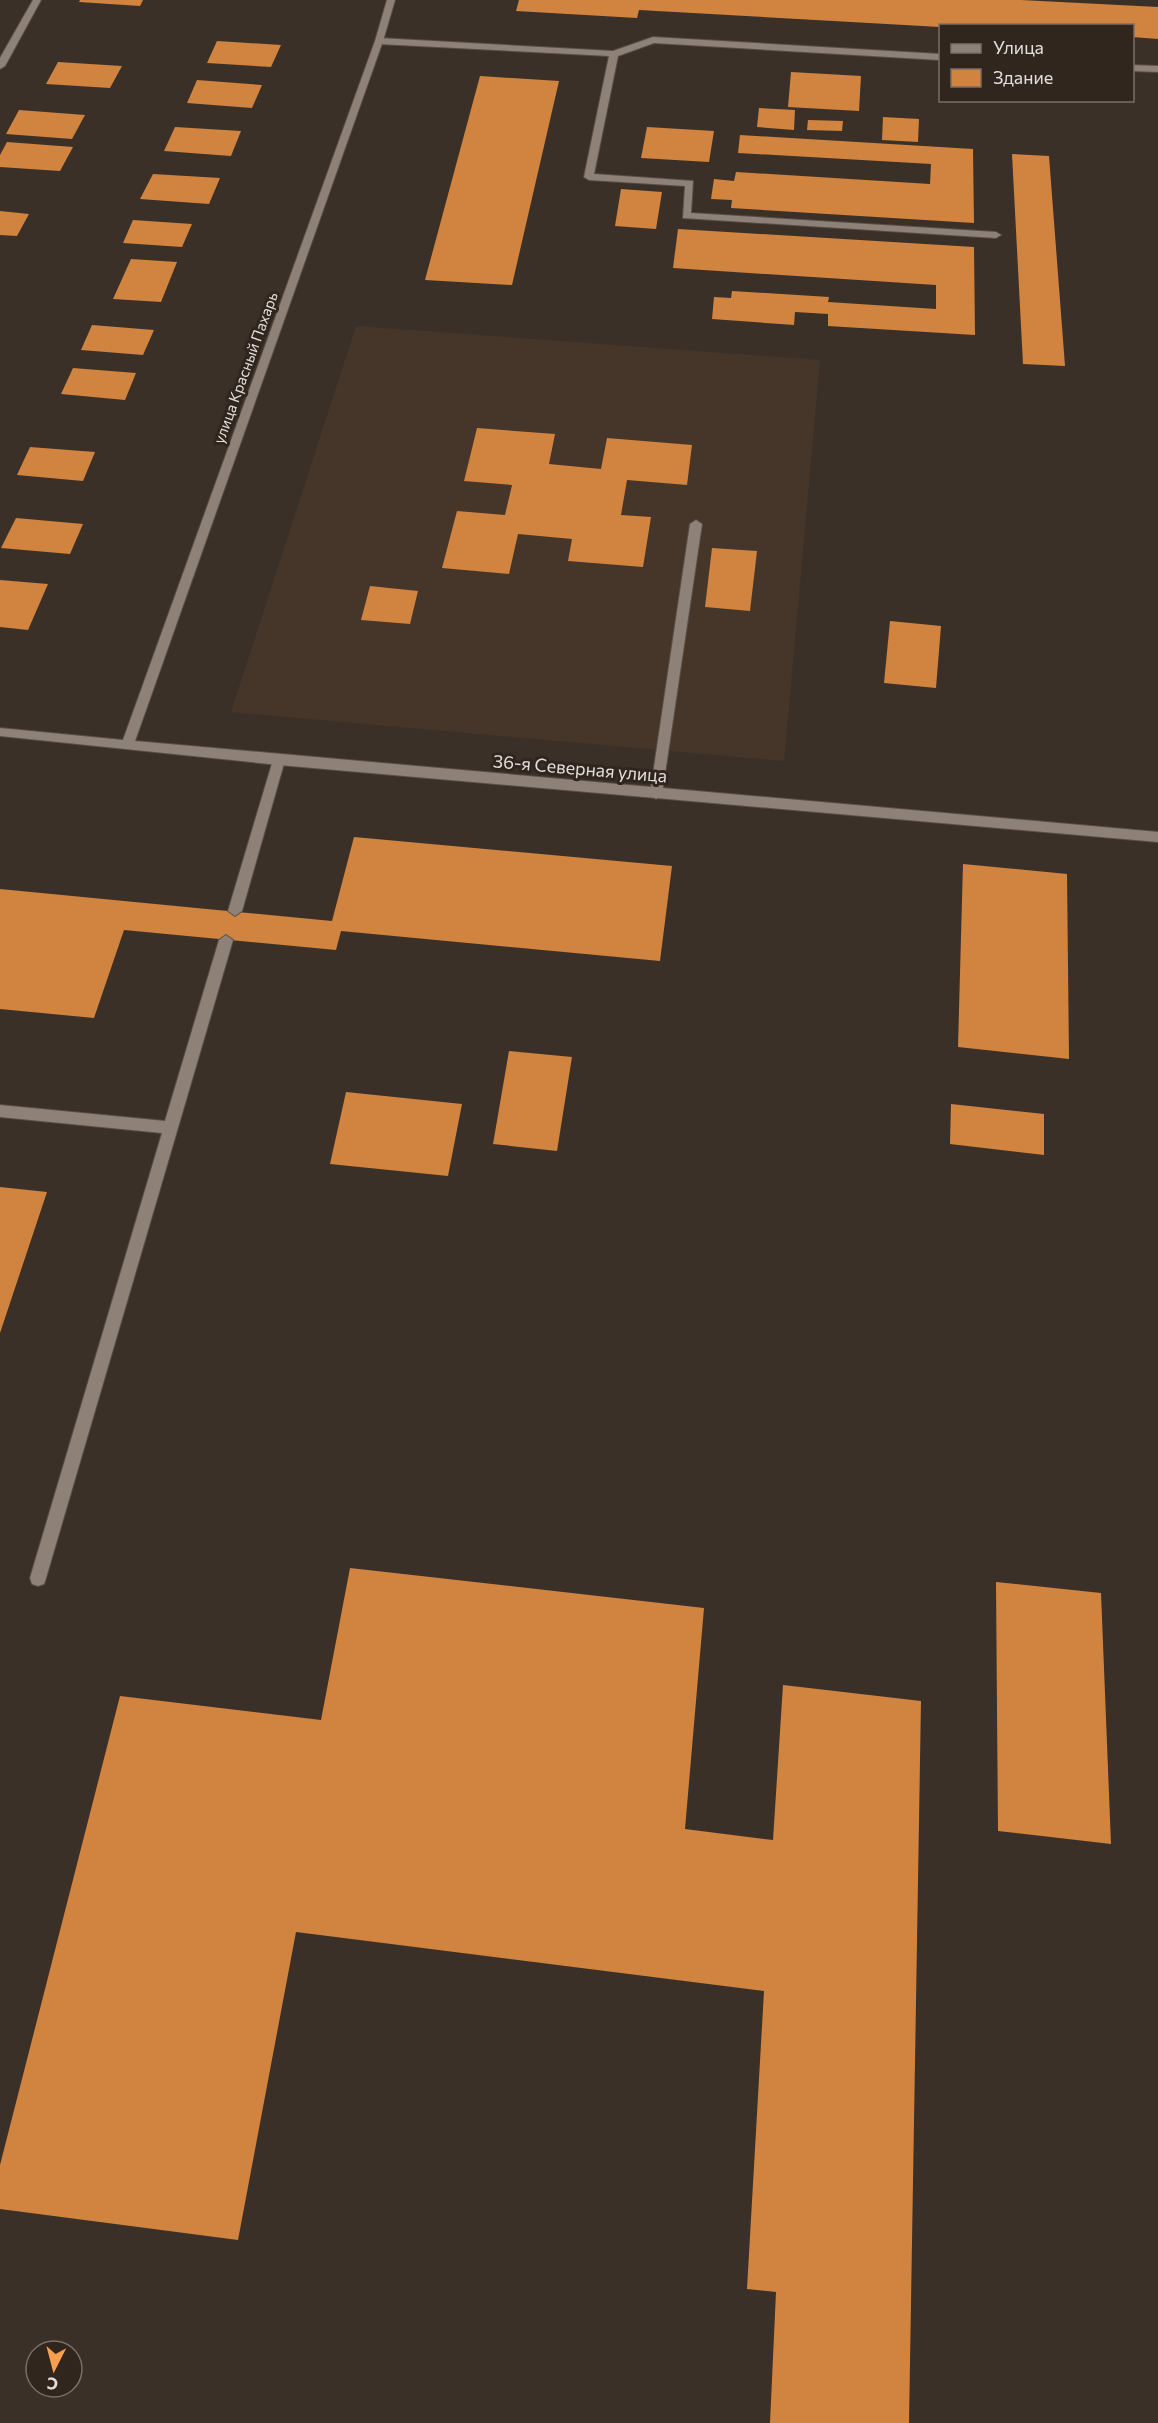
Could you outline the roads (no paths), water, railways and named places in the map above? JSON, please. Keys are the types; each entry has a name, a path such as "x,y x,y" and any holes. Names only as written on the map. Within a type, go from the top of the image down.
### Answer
{"street":[{"path":"0,66 37,0"},
{"name":"улица Красный Пахарь","path":"127,745 379,41 391,0"},
{"path":"379,41 614,54 653,40 939,57"},
{"path":"614,54 589,177 690,183 686,216 996,235"},
{"path":"1134,68 1158,69"},
{"path":"656,794 696,524"},
{"name":"36-я Северная улица","path":"0,732 279,760 1158,837"},
{"path":"235,911 279,760"},
{"path":"39,1578 226,940"},
{"path":"0,1111 171,1128"}]}
